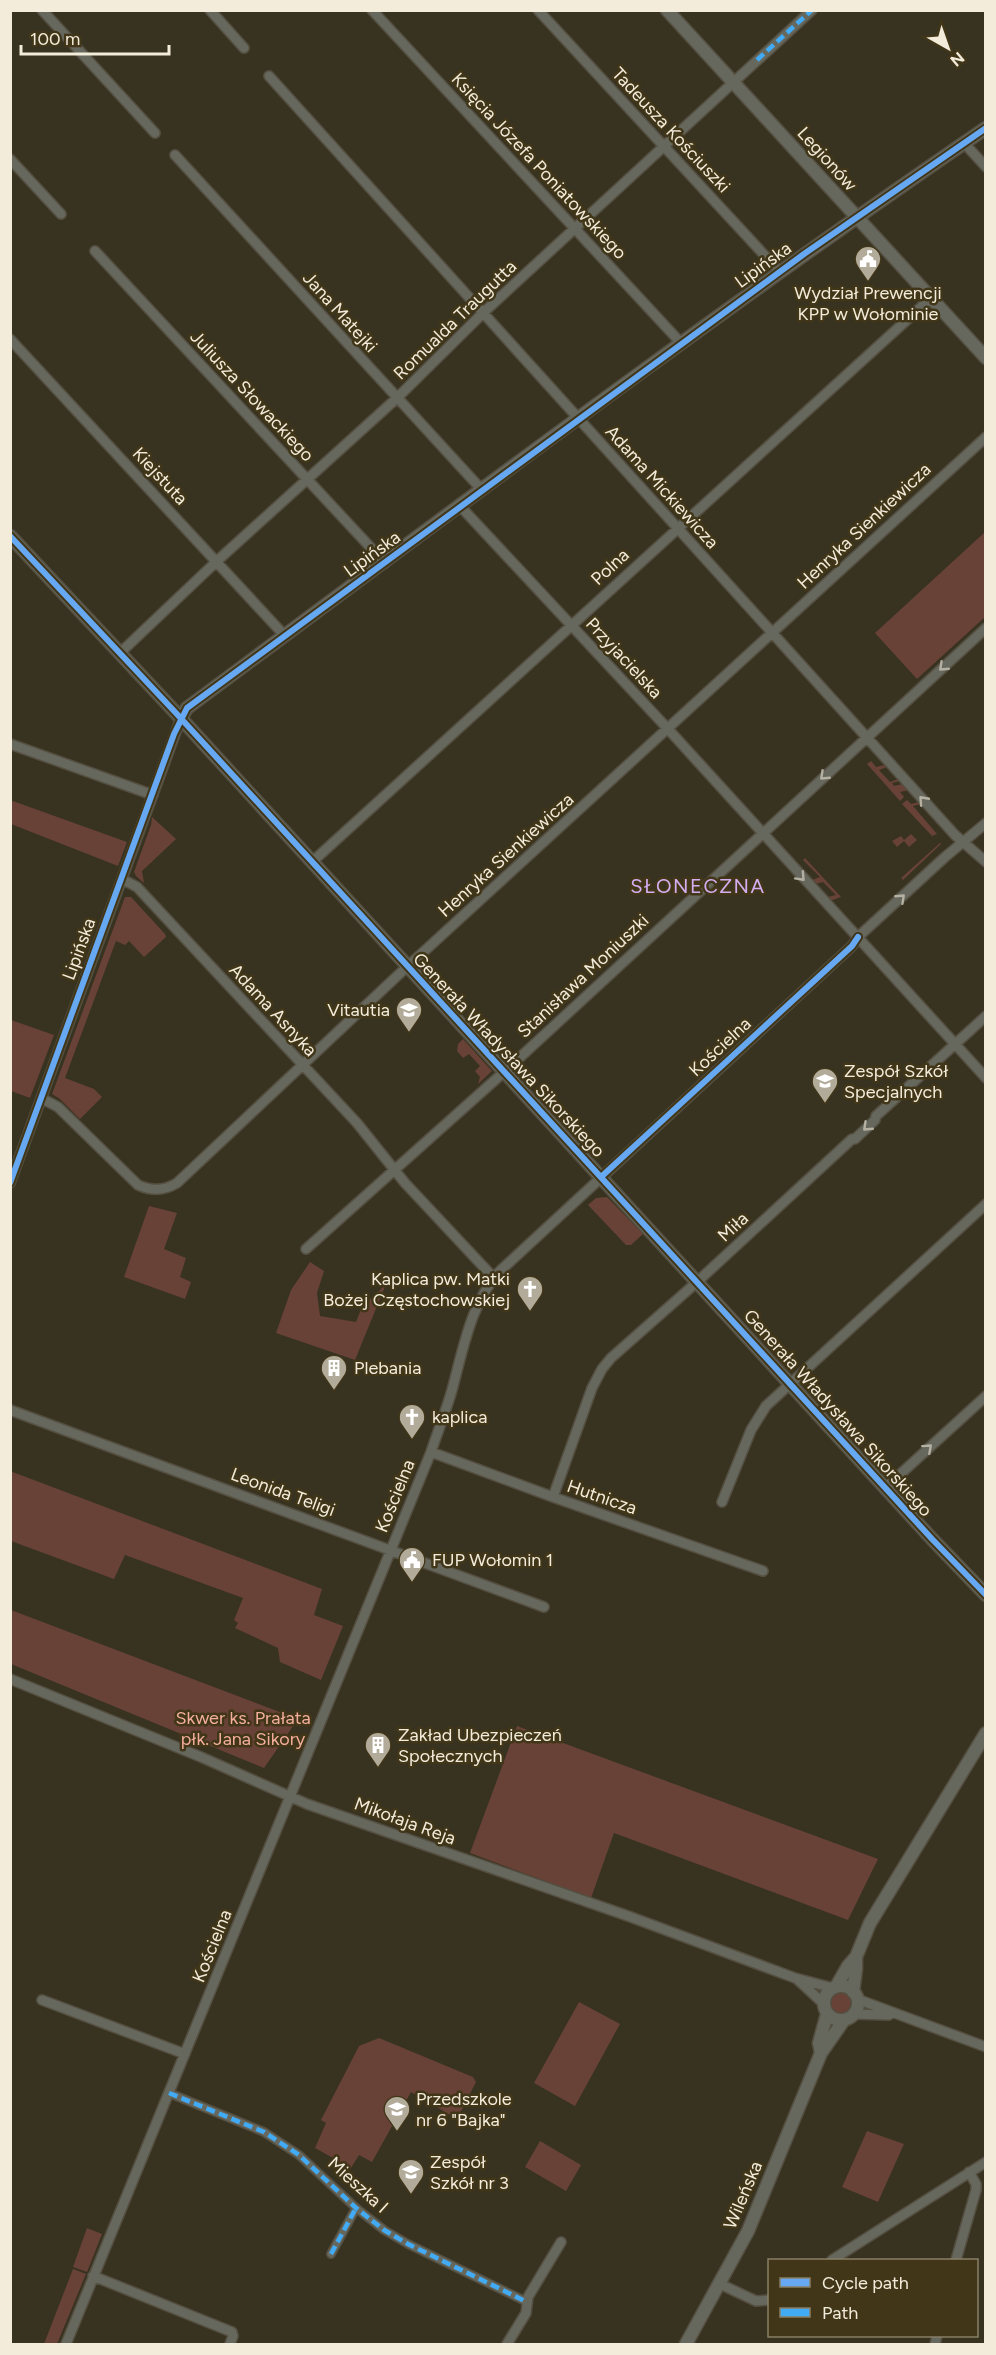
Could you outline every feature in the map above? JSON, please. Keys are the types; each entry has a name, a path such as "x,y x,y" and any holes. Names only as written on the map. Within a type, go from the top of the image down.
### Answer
{"street":[{"path":"42,10 155,134"},
{"path":"210,10 244,48"},
{"name":"Księcia Józefa Poniatowskiego","path":"372,10 681,343"},
{"name":"Tadeusza Kościuszki","path":"538,10 780,272"},
{"name":"Legionów","path":"667,10 855,218 986,358"},
{"name":"Romualda Traugutta","path":"120,653 396,398 484,312 812,10"},
{"name":"Adama Mickiewicza","path":"269,76 953,833 986,862"},
{"name":"Lipińska","path":"10,1183 181,718 187,708 681,343 855,218 986,128"},
{"path":"964,143 986,167"},
{"name":"Jana Matejki","path":"175,155 482,490"},
{"path":"10,159 61,214"},
{"name":"Juliusza Słowackiego","path":"95,251 385,563"},
{"name":"Polna","path":"312,862 931,298"},
{"name":"Kiejstuta","path":"10,339 285,636"},
{"name":"Henryka Sienkiewicza","path":"41,1098 58,1107 131,1180 144,1187 162,1189 177,1183 407,967 986,437"},
{"name":"Przyjacielska","path":"460,506 668,729 986,1078"},
{"name":"Generała Władysława Sikorskiego","path":"10,536 181,718 885,1488 986,1595"},
{"name":"Stanisława Moniuszki","path":"306,1248 504,1071 986,628"},
{"path":"10,744 153,795"},
{"name":"Kościelna","path":"66,2344 431,1452 468,1332 494,1278 858,938 986,823"},
{"name":"Adama Asnyka","path":"122,879 137,887 357,1123 394,1171 494,1278"},
{"name":"Miła","path":"553,1497 592,1388 602,1369 620,1349 698,1282 986,1016"},
{"path":"722,1502 755,1421 766,1406 986,1204"},
{"path":"885,1488 986,1396"},
{"name":"Leonida Teligi","path":"10,1410 544,1607"},
{"name":"Hutnicza","path":"431,1452 763,1571"},
{"name":"Mikołaja Reja","path":"10,1679 201,1756 290,1797 628,1916 795,1978 835,1988"},
{"path":"897,2015 849,2017 836,2020 826,2009 826,1996 835,1988 855,1957 881,1902 986,1733"},
{"path":"849,2017 857,2007 855,1957"},
{"name":"Mikołaja Reja","path":"795,1978 826,2009"},
{"path":"835,1988 846,1987 855,1996 897,2015 986,2047"},
{"path":"42,2000 185,2054"},
{"name":"Wileńska","path":"821,2053 819,2043 826,2009"},
{"name":"Wileńska","path":"686,2344 748,2231 821,2053 849,2017"},
{"name":"Mieszka I","path":"169,2093 264,2132 278,2140 326,2178 356,2208 384,2230 527,2302"},
{"path":"834,2259 986,2162"},
{"path":"956,2259 976,2190 976,2184 969,2172"},
{"path":"331,2254 356,2208"},
{"path":"507,2344 526,2313 527,2302 561,2242"},
{"path":"93,2276 232,2332 230,2344"},
{"path":"720,2284 756,2301 768,2300"}],"green space":[{"path":"985,532 985,617 917,679 875,633"},
{"path":"871,761 876,767 885,765 887,767 879,770 890,782 898,779 900,781 892,783 894,786 903,784 909,790 900,792 904,797 900,801 867,764"},
{"path":"10,800 127,842 118,866 11,824"},
{"path":"907,800 911,804 919,802 921,804 913,806 937,834 932,836 902,804"},
{"path":"152,817 176,839 142,871 144,883 134,872"},
{"path":"911,834 917,840 909,847 904,841 897,847 892,841 901,836 904,840"},
{"path":"940,843 903,880 901,878"},
{"path":"805,858 841,897 830,901 828,897 836,895 823,882 815,884 812,880 820,877 803,860"},
{"path":"125,897 131,897 166,937 144,957 129,941 125,945 116,941 65,1078 94,1089 102,1097 80,1119 52,1094"},
{"path":"11,1020 54,1035 30,1098 11,1091"},
{"path":"463,1039 492,1071 478,1084 480,1077 475,1071 480,1066 469,1054 463,1058 457,1051 458,1044"},
{"path":"607,1197 643,1234 631,1245 626,1245 588,1205 596,1198"},
{"path":"149,1206 177,1213 164,1249 186,1258 180,1277 191,1282 185,1299 124,1277"},
{"path":"310,1262 324,1271 317,1293 320,1316 356,1322 362,1307 386,1284 355,1360 276,1333 291,1290"},
{"path":"10,1471 322,1589 314,1615 343,1626 321,1680 280,1662 278,1648 235,1628 238,1623 234,1620 243,1598 125,1555 114,1579 11,1541"},
{"name":"Skwer ks. Prałata płk. Jana Sikory","path":"11,1610 298,1719 264,1768 11,1664"},
{"path":"517,1726 878,1859 848,1920 614,1833 591,1898 470,1853"},
{"path":"841,1993 848,1996 851,2003 848,2010 841,2013 834,2010 831,2003 834,1996"},
{"path":"579,2002 620,2024 575,2106 534,2083"},
{"path":"379,2038 473,2077 476,2082 457,2119 411,2092 372,2162 359,2155 351,2168 315,2148 326,2123 321,2120 359,2046"},
{"path":"867,2131 904,2144 878,2202 842,2187"},
{"path":"540,2141 581,2165 566,2191 525,2167"},
{"path":"87,2228 102,2234 87,2272 73,2267"},
{"path":"73,2269 86,2274 57,2344 44,2344"}],"marked path":[{"path":"757,60 812,10"},
{"path":"169,2093 264,2132 299,2155 356,2208 384,2230 527,2302"},
{"path":"331,2254 356,2208"}],"cycle path":[{"path":"10,1183 174,734 187,708 804,254 986,128"},
{"path":"10,536 175,712 932,1539 986,1595"},
{"path":"601,1177 852,946 858,937"}],"place":[{"name":"Wydział Prewencji KPP w Wołominie","path":"868,282"},
{"name":"Vitautia","path":"409,1033"},
{"name":"Zespół Szkół Specjalnych","path":"825,1104"},
{"name":"Kaplica pw. Matki Bożej Częstochowskiej","path":"530,1312"},
{"name":"Plebania","path":"334,1391"},
{"name":"kaplica","path":"412,1440"},
{"name":"FUP Wołomin 1","path":"412,1583"},
{"name":"Zakład Ubezpieczeń Społecznych","path":"378,1768"},
{"name":"Przedszkole nr 6 \"Bajka\"","path":"397,2132"},
{"name":"Zespół Szkół nr 3","path":"411,2195"}],"district":[{"name":"SŁONECZNA","path":"698,886"}]}
